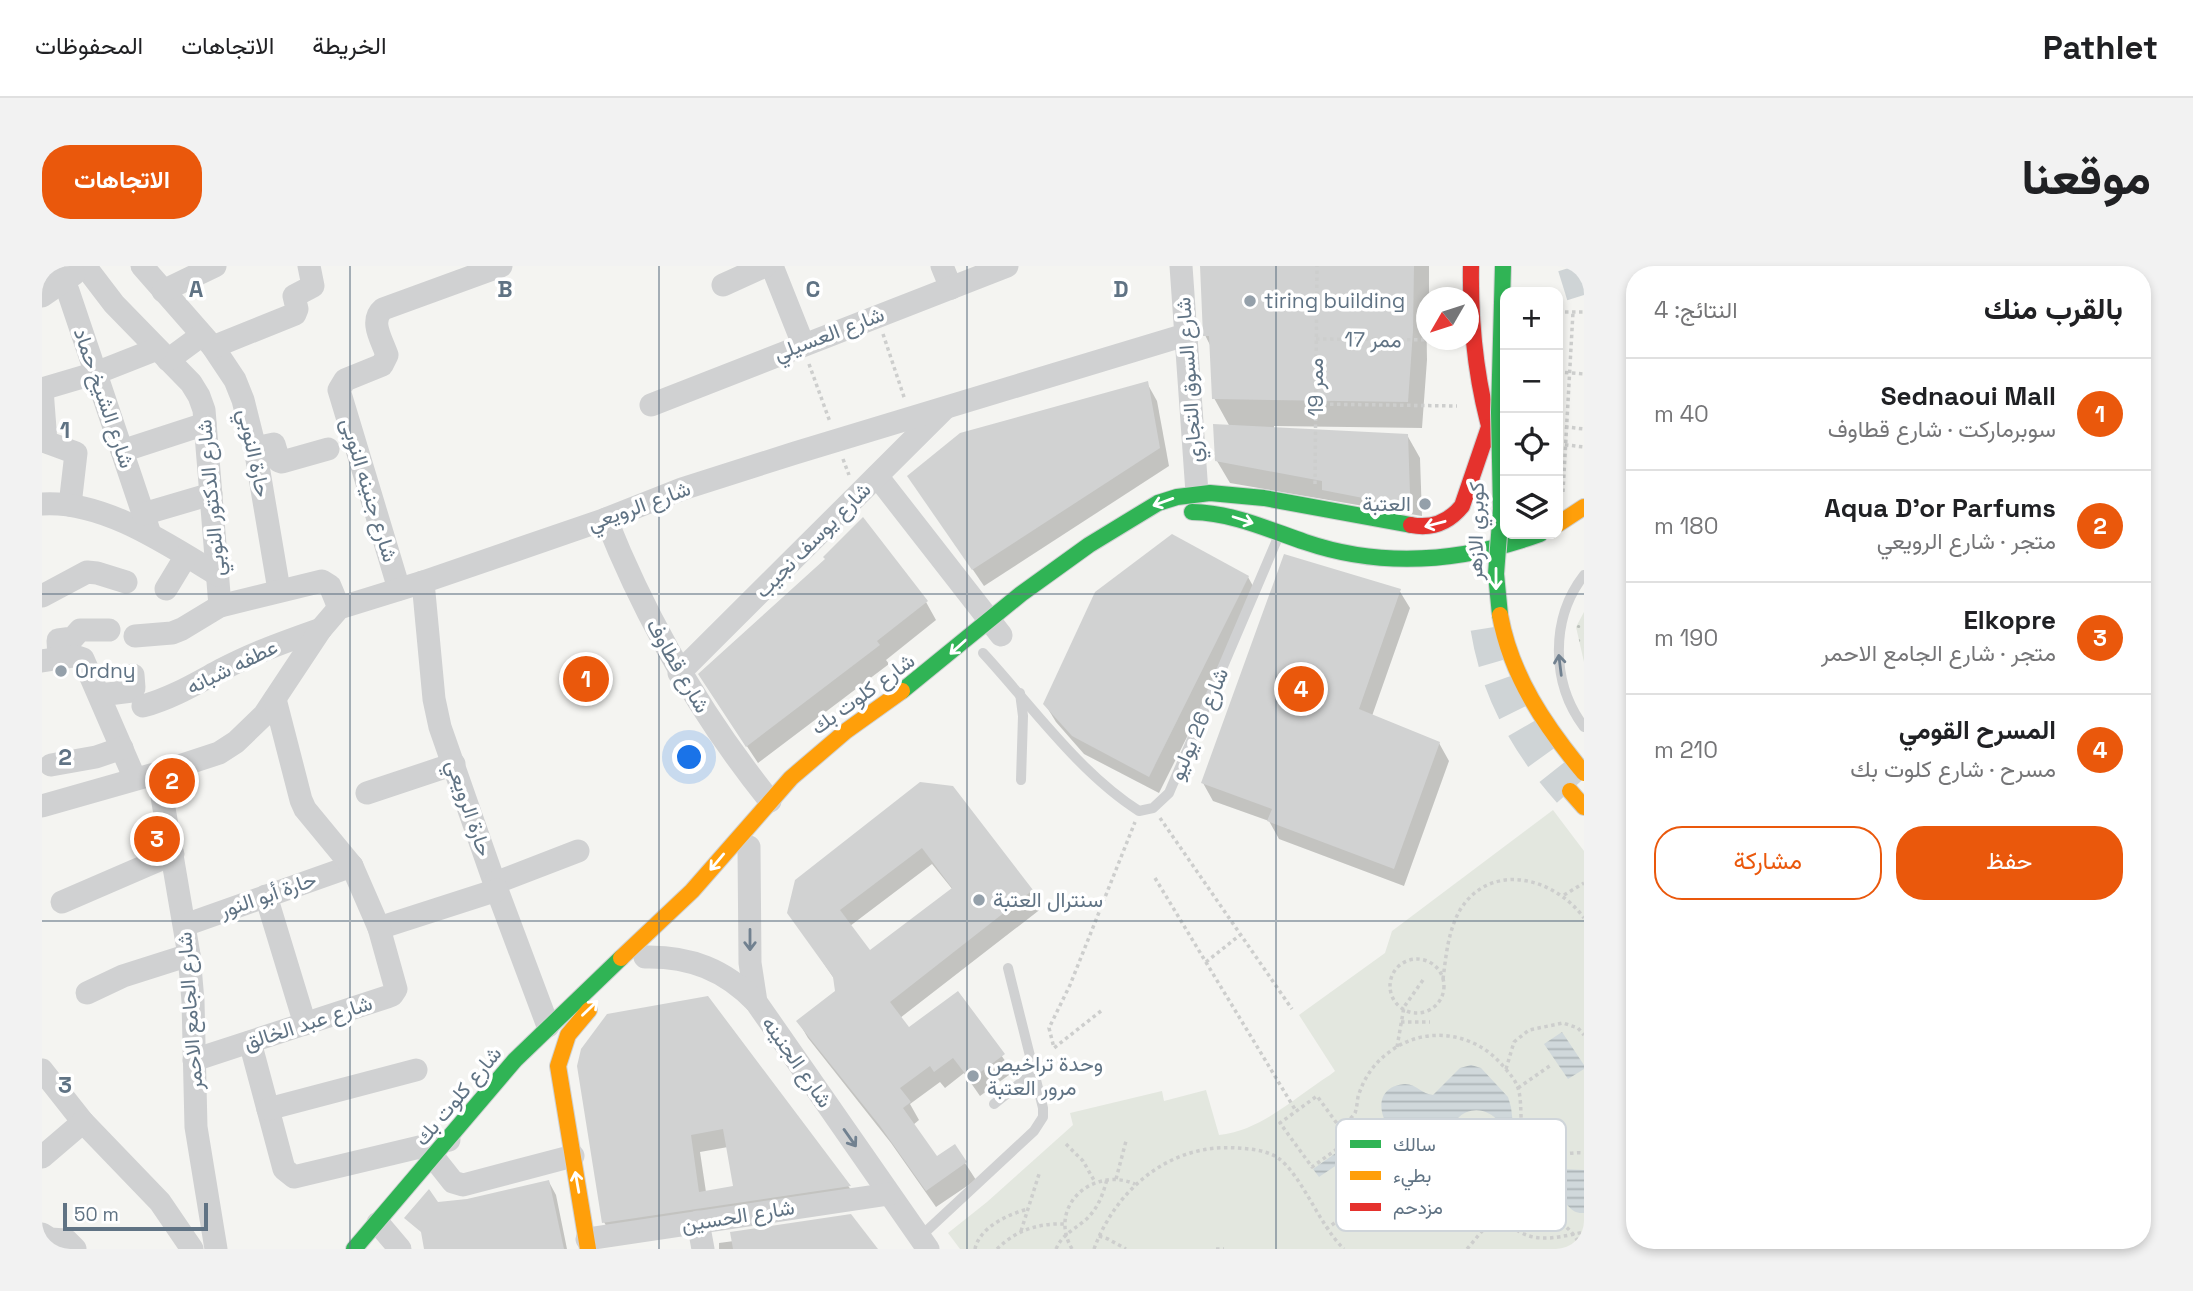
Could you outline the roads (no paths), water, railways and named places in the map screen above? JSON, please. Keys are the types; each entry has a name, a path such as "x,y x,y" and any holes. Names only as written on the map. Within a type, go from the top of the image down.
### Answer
{"street":[{"path":"42,296 57,274 85,266"},
{"name":"شارع الدكتور النوبي","path":"85,266 114,304 191,383 199,396 205,424 220,606"},
{"name":"حارة النوبي","path":"142,266 208,341 235,380 256,448 279,590"},
{"path":"163,291 215,266"},
{"path":"70,505 76,453 46,442 42,389 295,314 297,309 294,296 313,286 309,266"},
{"name":"شارع جنينه النوبى","path":"400,589 339,390 345,380 382,365 386,360 387,355 375,322 377,314 383,309 501,266"},
{"path":"723,285 765,266"},
{"path":"772,266 803,344"},
{"path":"942,266 951,288"},
{"name":"شارع العسيلي","path":"651,405 1007,266"},
{"name":"شارع السوق التجاري","path":"1181,266 1197,494"},
{"path":"1471,266 1472,341 1483,406 1500,454"},
{"name":"كوبري الازهر","path":"1503,266 1498,461 1501,509 1496,573 1499,616 1503,637 1520,682 1552,733 1584,773"},
{"name":"شارع الشيخ حماد","path":"57,274 68,291 147,524"},
{"name":"شارع الرويعي","path":"339,608 606,519 682,489 1185,335"},
{"name":"شارع يوسف نجيب","path":"679,673 947,407"},
{"path":"122,451 205,424"},
{"name":"شارع كلوت بك","path":"978,657 1002,625 1056,568 1140,512 1168,500 1197,494 1251,496 1420,527 1440,525 1462,506 1489,427"},
{"path":"256,448 274,444 279,461 282,462 328,449"},
{"path":"877,476 1002,625"},
{"path":"147,524 211,494"},
{"path":"1563,496 1584,496"},
{"path":"42,504 70,505 147,524 186,556 218,575"},
{"path":"1563,521 1584,508"},
{"path":"1030,607 1088,560 1158,520 1190,512 1216,512 1332,551 1412,561 1466,556 1526,539"},
{"name":"شارع قطاوف","path":"606,519 639,598 679,673 722,739 770,800"},
{"path":"166,589 186,556"},
{"path":"42,596 87,572 126,582"},
{"path":"42,806 158,773 219,753 236,743 257,723 321,629 339,608 327,582 322,581 220,606 176,632 135,636"},
{"name":"حارة الرويعي","path":"423,582 440,727 548,1026"},
{"name":"شارع كلوت بك","path":"544,1067 575,1024 709,896 770,800 817,753 923,676 1002,625"},
{"name":"عطفه شبانه","path":"143,706 166,700 234,664 321,629"},
{"path":"109,630 80,630 73,638 58,640 51,660 74,656 83,659 135,779"},
{"path":"100,695 132,691 133,675"},
{"name":"شارع عبد الخالق","path":"194,1060 392,995 396,989 379,928 352,866 301,800 275,699"},
{"path":"51,765 96,757 122,748"},
{"path":"367,793 454,764"},
{"name":"شارع الجامع الاحمر","path":"158,773 189,954 196,1127 216,1249"},
{"path":"1570,792 1584,807"},
{"name":"شارع كلوت بك","path":"354,1249 515,1060 548,1026 797,795"},
{"name":"شارع الجنينه","path":"743,843 755,1002 924,1244"},
{"path":"379,928 496,887 578,851"},
{"path":"62,902 173,854"},
{"name":"حارة أبو النور","path":"184,925 352,866"},
{"path":"266,896 305,1024"},
{"path":"87,993 134,972 189,954"},
{"path":"645,957 680,958 714,969 736,984 755,1002"},
{"path":"250,1042 284,1170 294,1177 441,1149 453,1182 463,1185 573,1156"},
{"path":"493,1087 504,1079 544,1067 573,1156 587,1244"},
{"path":"42,1070 83,1122 160,1202 192,1249"},
{"path":"268,1108 416,1070"},
{"path":"42,1157 83,1122"},
{"name":"شارع الحسين","path":"587,1244 698,1222 888,1194"},
{"path":"698,1222 703,1249"},
{"path":"377,1223 400,1249"},
{"path":"42,1234 50,1239 66,1240 75,1249"}],"lane":[{"name":"شارع 26 يوليو","path":"1020,693 1060,740 1123,801 1139,811 1153,808 1169,793 1280,532"},
{"path":"1584,575 1563,615 1558,652 1564,688 1570,705 1584,727"},
{"path":"978,657 1020,693 1023,716 1021,779"},
{"path":"924,1244 1040,1125 1043,1108 1008,968"},
{"path":"994,1104 1034,1072"}],"tunnel":[{"path":"1575,266 1584,295"},
{"path":"1488,628 1499,673 1517,716 1541,755 1570,791"}],"place":[{"name":"tiring building","path":"1250,301"},
{"name":"العتبة","path":"1425,504"},
{"name":"Ordny","path":"61,671"},
{"name":"Sednaoui Mall","path":"586,679"},
{"name":"المسرح القومي","path":"1301,689"},
{"name":"Aqua D'or Parfums","path":"172,781"},
{"name":"Elkopre","path":"157,839"},
{"name":"سنترال العتبة","path":"979,900"},
{"name":"وحدة تراخيص مرور العتبة","path":"973,1076"}]}
